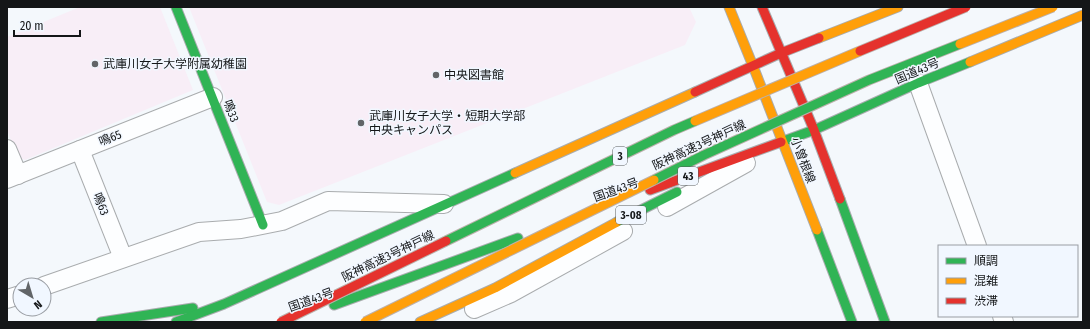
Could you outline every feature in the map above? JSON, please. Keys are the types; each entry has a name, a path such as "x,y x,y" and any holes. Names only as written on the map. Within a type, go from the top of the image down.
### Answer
{"main road":[{"name":"鳴33","path":"176,7 263,225"},
{"name":"小曽根線","path":"729,7 852,322"},
{"name":"小曽根線","path":"762,7 814,130 885,322"},
{"path":"176,322 224,304 781,53 898,7"},
{"name":"阪神高速3号神戸線","path":"281,322 674,130 966,7"},
{"name":"阪神高速3号神戸線","path":"365,322 711,152 869,80 1052,7"},
{"name":"国道43号","path":"286,322 783,142 814,130 918,83 1083,15"},
{"name":"3-08","path":"420,322 482,294 634,213 783,142"},
{"path":"101,322 224,304"}],"street":[{"path":"918,83 977,245"},
{"name":"鳴65","path":"12,177 213,97"},
{"path":"446,322 511,293 783,142"},
{"path":"7,149 12,177"},
{"name":"鳴63","path":"80,150 123,258"},
{"path":"52,283 199,232 241,229 282,221 328,201 444,204"}],"shaded area":[{"name":"武庫川女子大学附属幼稚園","path":"80,7 160,7 193,90 25,160 17,156 7,130 7,37"},
{"name":"武庫川女子大学・短期大学部 中央キャンパス","path":"189,7 689,7 696,22 685,45 279,205 267,202"}],"traffic: fast":[{"path":"176,7 263,225"},
{"path":"654,180 704,155 869,80 960,44"},
{"path":"781,142 814,130 918,83 970,62"},
{"path":"446,241 695,121"},
{"path":"176,322 224,304 515,173"},
{"path":"617,222 677,192"},
{"path":"840,199 885,322"},
{"path":"817,230 852,322"},
{"path":"334,305 518,238"},
{"path":"101,322 193,308"}],"traffic: slow":[{"path":"729,7 817,230"},
{"path":"819,38 898,7"},
{"path":"960,44 1053,7"},
{"path":"970,62 1083,15"},
{"path":"695,121 860,51"},
{"path":"515,173 695,92"},
{"path":"365,322 654,180"},
{"path":"420,322 495,288 617,222"}],"traffic: jam":[{"path":"762,7 814,130 840,199"},
{"path":"860,51 966,7"},
{"path":"695,92 781,53 819,38"},
{"path":"650,190 781,142"},
{"path":"281,322 446,241"}],"place":[{"name":"武庫川女子大学附属幼稚園","path":"95,64"},
{"name":"中央図書館","path":"436,75"},
{"name":"武庫川女子大学・短期大学部 中央キャンパス","path":"361,123"}]}
